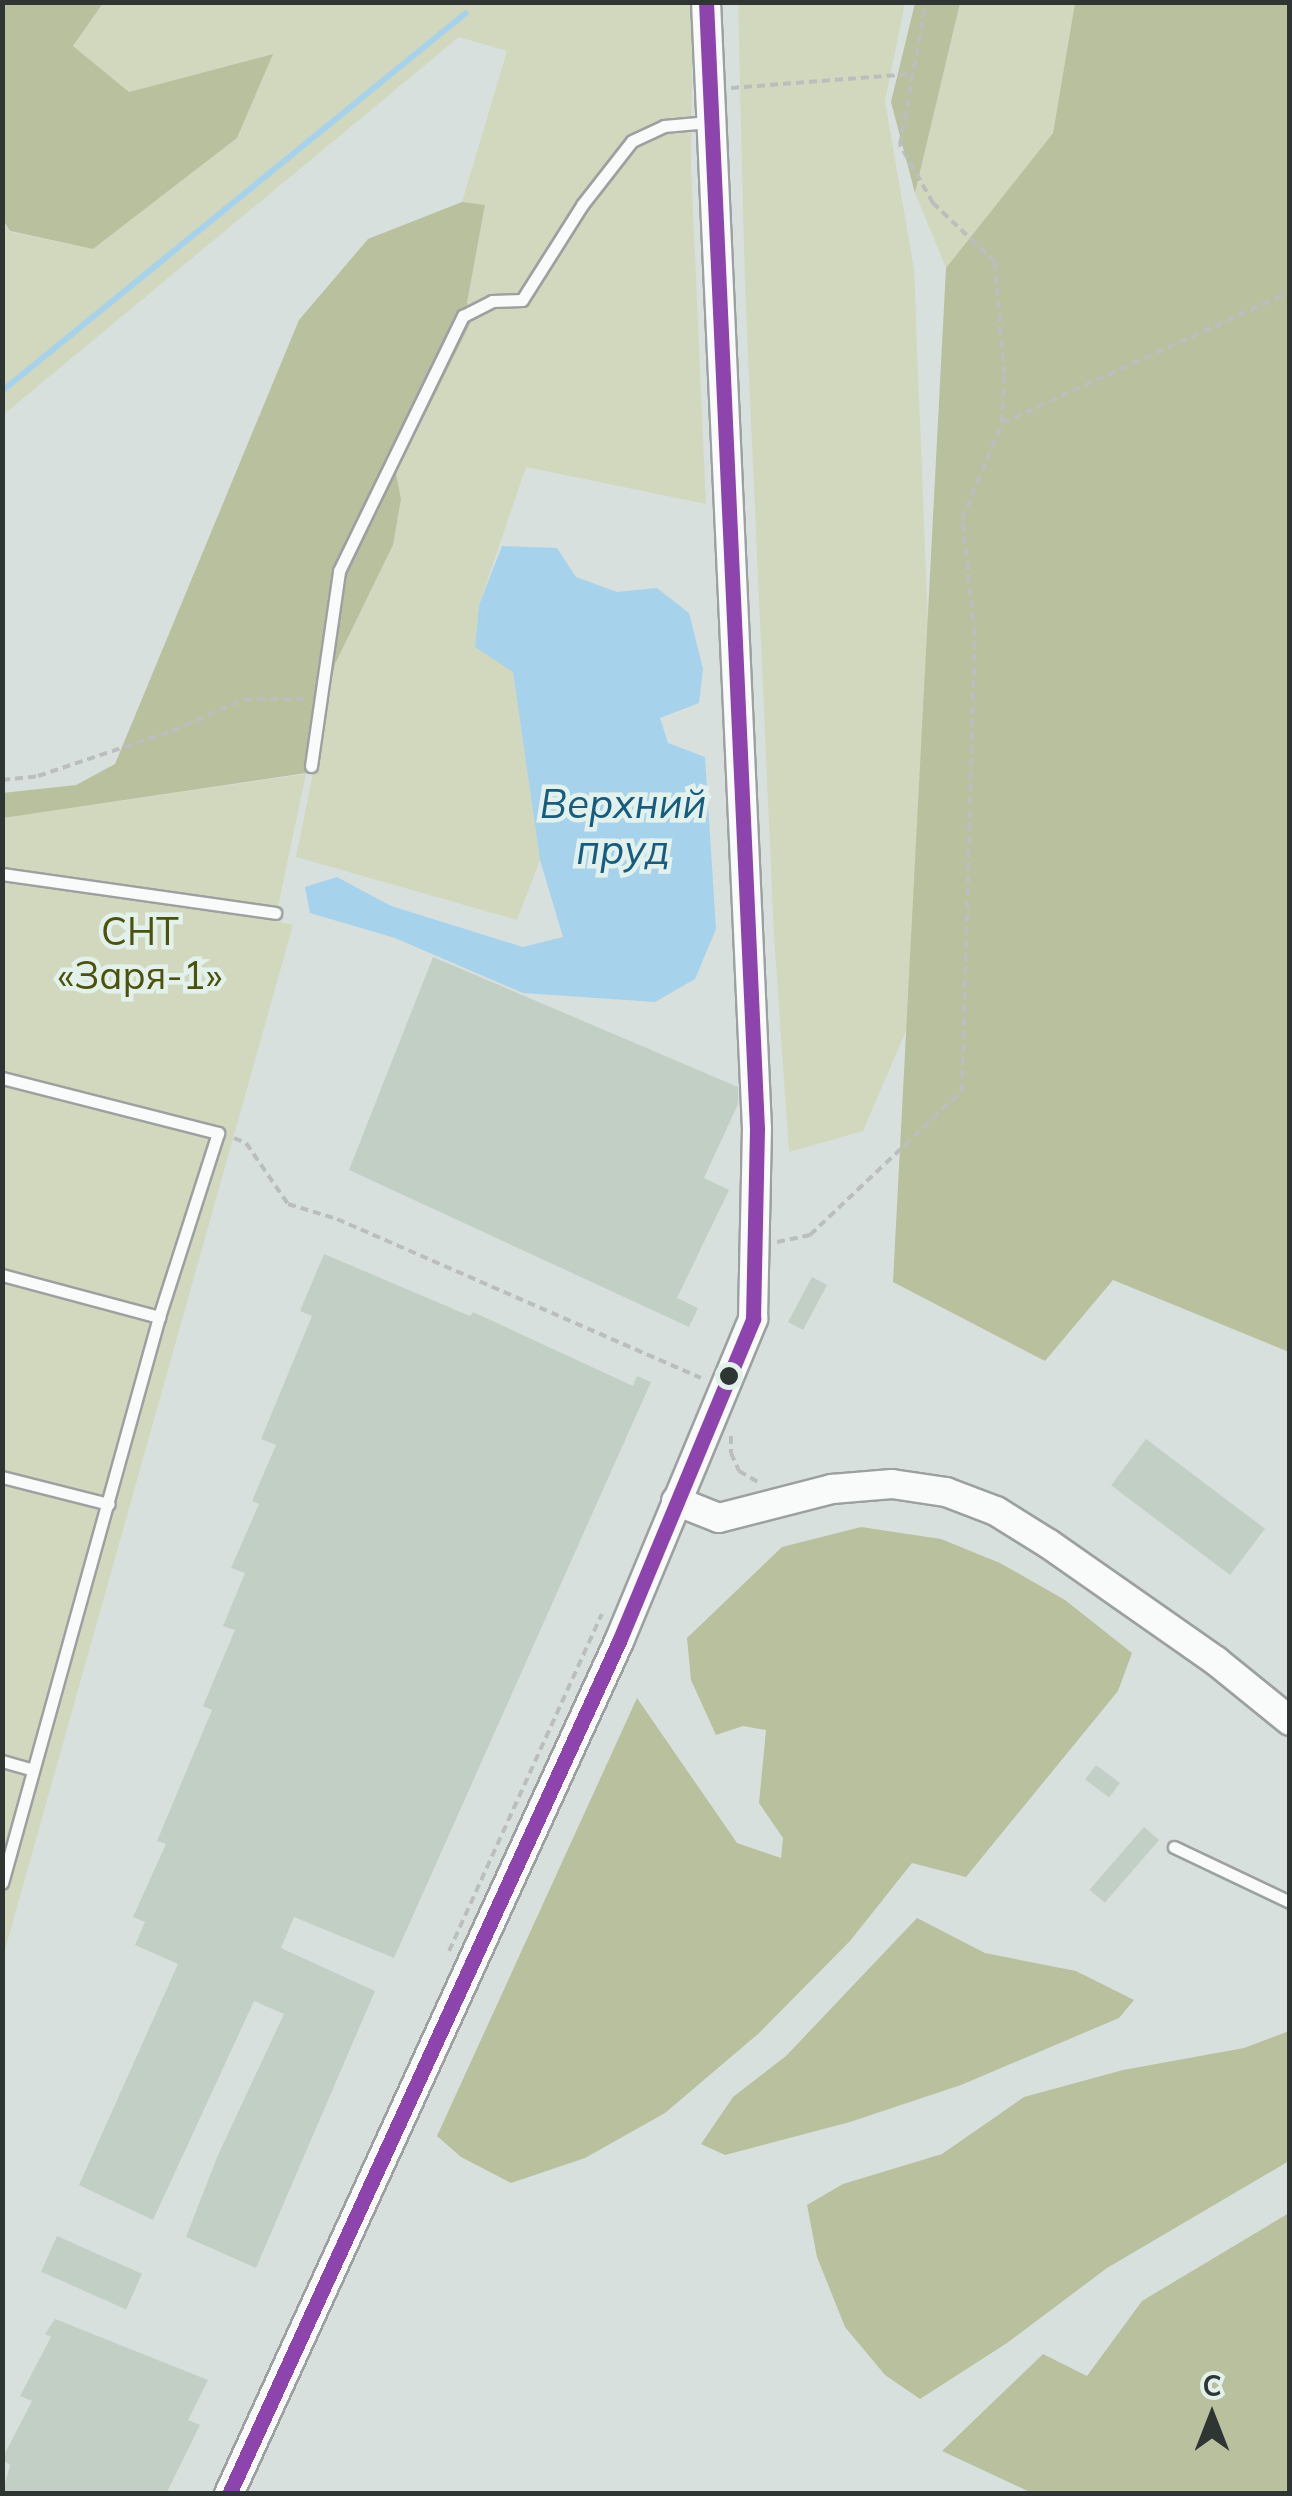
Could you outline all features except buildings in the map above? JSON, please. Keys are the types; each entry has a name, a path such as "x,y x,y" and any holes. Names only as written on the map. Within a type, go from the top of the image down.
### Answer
{"street":[{"path":"229,2494 620,1639 753,1319 758,1246 757,1130 706,2"},
{"path":"676,1501 719,1518 832,1490 892,1484 946,1492 996,1511 1049,1544 1216,1662 1290,1720"}],"lane":[{"path":"311,766 338,571 464,316 492,301 522,300 582,204 632,142 664,126 709,122"},
{"path":"2,874 275,912"},
{"path":"2,1078 218,1133 159,1316 2,1883"},
{"path":"2,1274 159,1316"},
{"path":"2,1477 109,1504"},
{"path":"2,1760 33,1770"},
{"path":"1174,1847 1290,1902"}],"path":[{"path":"758,1246 810,1235 962,1091 975,634 962,519 1002,423 1004,374 995,262 933,203 900,145 926,2"},
{"path":"730,88 911,74"},
{"path":"1002,423 1290,292"},
{"path":"2,780 38,776 172,731 244,699 321,700"},
{"path":"218,1133 246,1143 288,1204 338,1219 724,1388"}],"green space":[{"path":"3,2 103,3 73,46 129,92 273,54 237,138 93,249 10,231 3,220"},
{"path":"103,3 693,3 691,166 706,504 526,467 479,605 475,646 513,671 540,860 517,920 296,857 335,664 393,545 401,499 396,473 471,322 467,303 485,206 462,202 507,51 459,37 3,415 2,220 10,232 93,249 237,138 272,54 129,92 73,46"},
{"path":"738,3 905,3 885,101 914,269 929,650 918,1003 863,1131 789,1152 774,935 745,286"},
{"path":"915,3 960,3 915,193 891,102"},
{"path":"960,3 1075,3 1053,133 946,268 915,193"},
{"path":"1075,3 1289,3 1289,1352 1113,1280 1045,1361 893,1282 946,268 1053,133"},
{"path":"462,202 485,205 467,303 471,322 396,473 401,499 393,545 335,664 313,772 3,818 2,793 76,785 115,764 299,320 368,239"},
{"name":"СНТ «Заря-1»","path":"306,774 275,921 293,925 3,1957 3,818"},
{"path":"861,1527 941,1539 1000,1563 1065,1600 1132,1653 1118,1691 966,1877 912,1863 850,1941 758,2034 665,2113 585,2158 511,2183 461,2157 437,2136 637,1698 737,1843 781,1858 783,1838 759,1803 766,1730 743,1726 716,1735 691,1680 687,1638 782,1547"},
{"path":"917,1918 985,1953 1076,1971 1134,2000 1119,2018 961,2085 850,2122 725,2155 701,2144 733,2097 786,2056"},
{"path":"1289,2031 1289,2161 1107,2268 1007,2343 920,2399 885,2375 845,2327 817,2257 807,2205 843,2184 942,2154 1024,2097 1123,2070 1244,2048"},
{"path":"1289,2213 1289,2493 1032,2493 942,2451 1043,2354 1087,2376 1142,2301"}],"water":[{"name":"Верхний пруд","path":"502,546 557,548 576,577 617,592 657,588 689,613 703,669 699,703 660,718 668,743 705,757 716,929 695,979 655,1002 523,993 395,938 310,913 305,887 337,877 391,906 523,947 563,937 540,860 513,672 475,647 479,605"}],"waterway":[{"path":"2,391 466,13"}],"transit line":[{"path":"229,2494 620,1639 753,1319 757,1129 706,2"}]}
